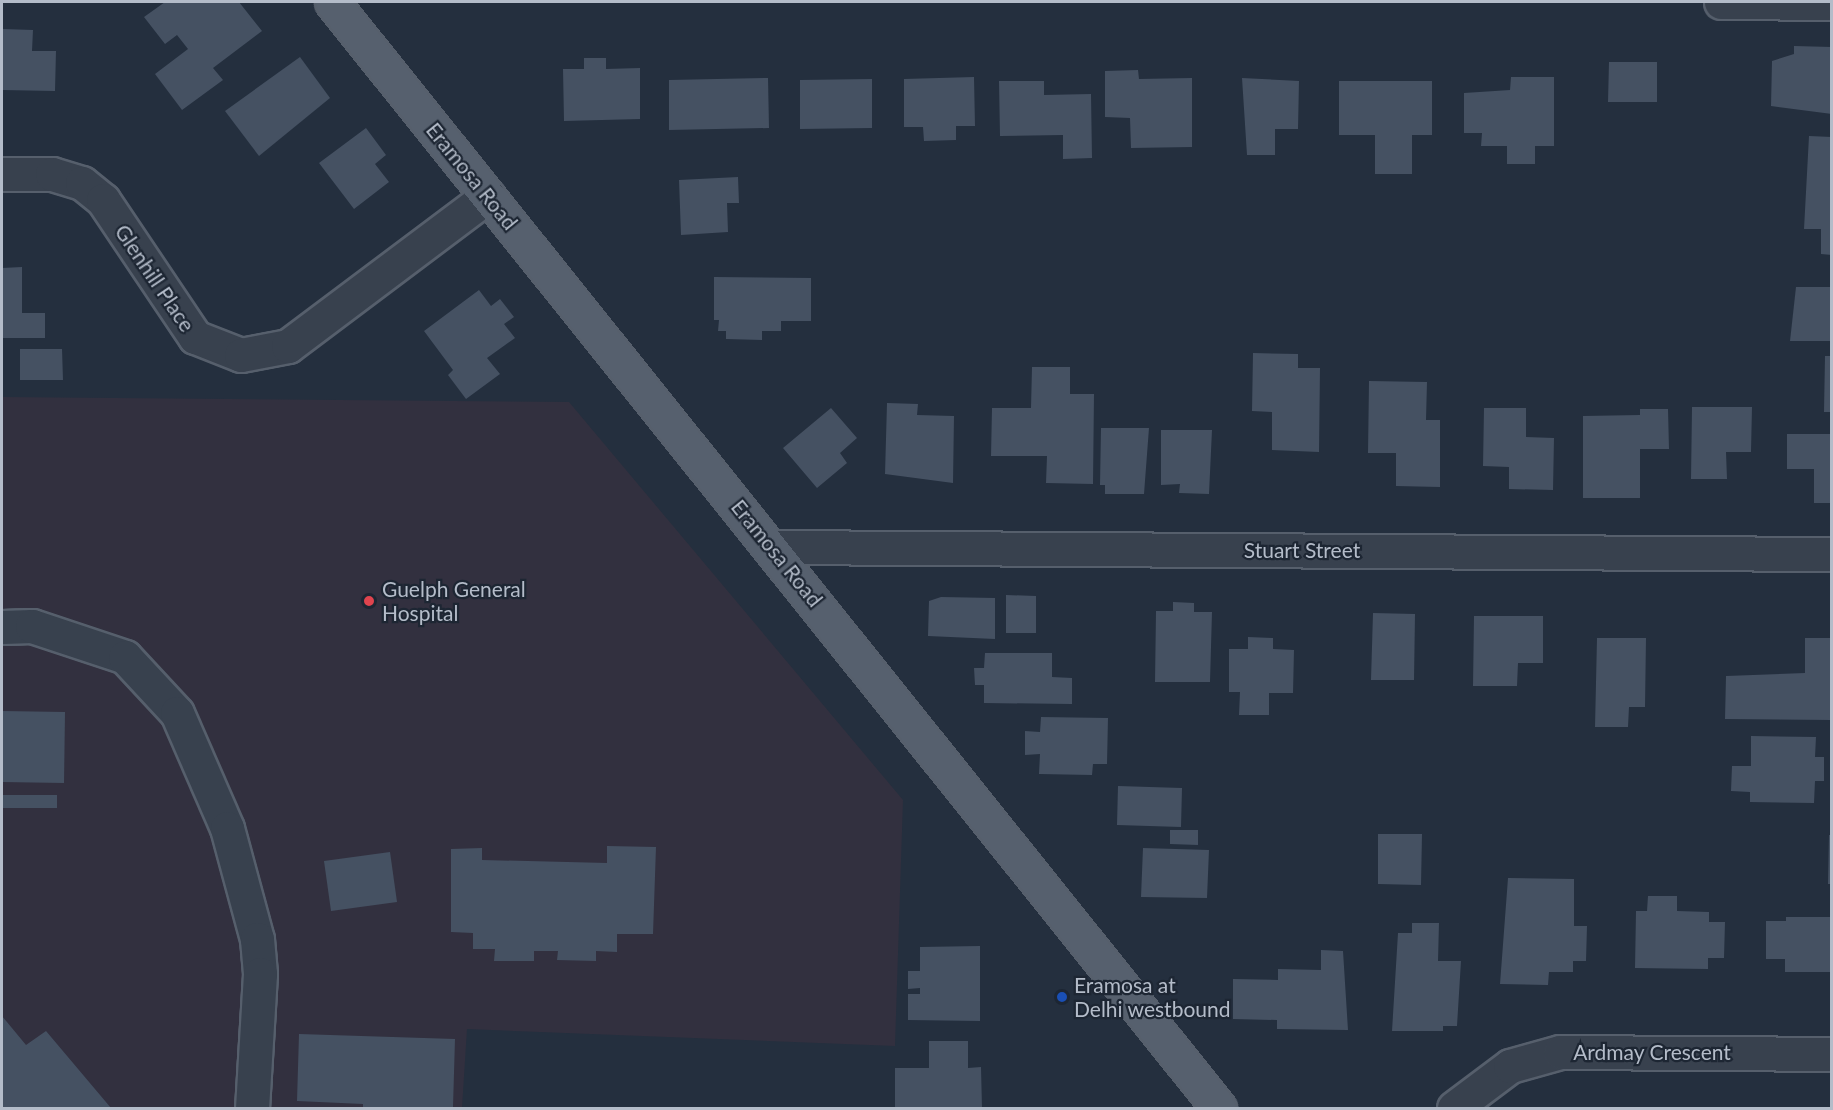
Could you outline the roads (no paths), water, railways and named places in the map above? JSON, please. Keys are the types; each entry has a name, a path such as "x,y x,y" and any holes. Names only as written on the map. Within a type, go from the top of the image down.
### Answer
{"main road":[{"name":"Eramosa Road","path":"332,2 773,547 1219,1108"}],"street":[{"path":"1721,2 1832,3"},
{"name":"Glenhill Place","path":"2,174 52,174 82,183 103,200 195,337 241,355 288,346 488,196"},
{"name":"Stuart Street","path":"773,547 1832,554"},
{"path":"2,627 32,626 124,657 177,713 227,828 257,939 260,975 252,1108"},
{"name":"Ardmay Crescent","path":"1454,1108 1510,1066 1560,1052 1832,1054"}],"place":[{"name":"Guelph General Hospital","path":"369,601"},
{"name":"Eramosa at Delhi westbound","path":"1062,997"}]}
